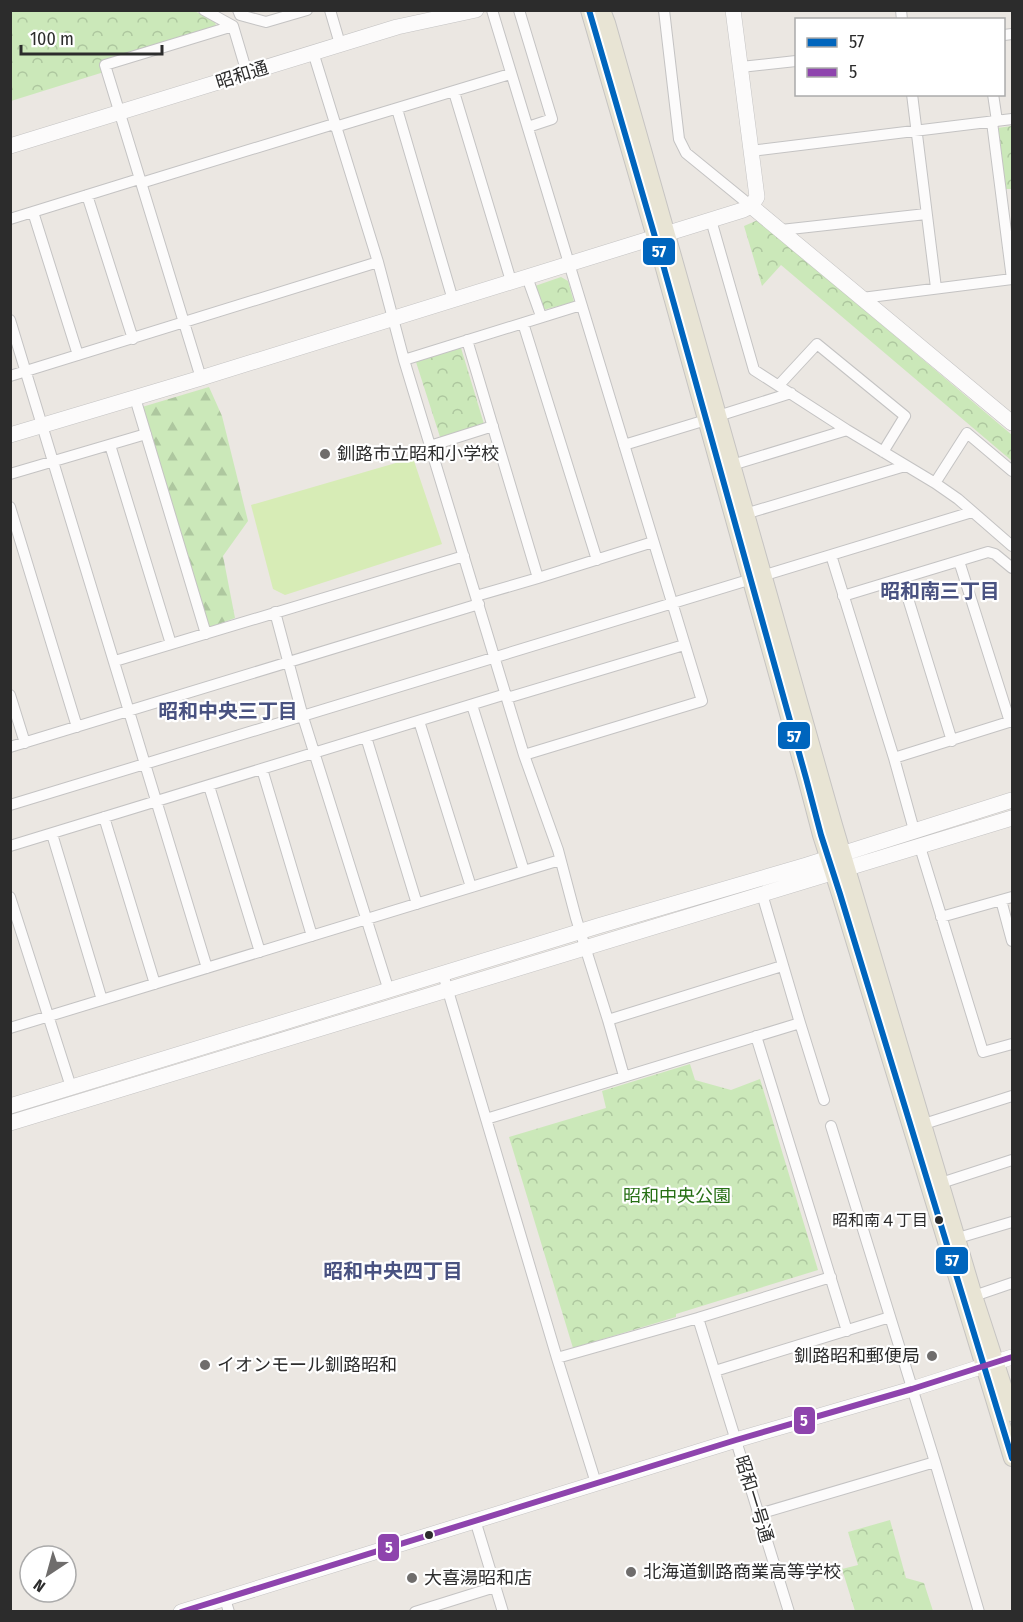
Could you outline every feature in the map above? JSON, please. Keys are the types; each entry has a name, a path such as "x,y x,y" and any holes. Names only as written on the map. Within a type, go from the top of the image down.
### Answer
{"main road":[{"path":"589,10 661,236"},
{"path":"602,10 661,236 838,863 998,1361 1012,1413"},
{"path":"712,418 732,465 745,514 757,577"},
{"path":"838,863 924,1124 974,1296 998,1361 1012,1458"}],"street":[{"path":"204,10 233,26 247,73"},
{"path":"238,10 240,15 266,22 307,10"},
{"path":"330,10 340,44"},
{"name":"昭和通","path":"10,146 397,27 476,10"},
{"path":"492,10 702,701 524,755"},
{"path":"519,10 552,119 528,127"},
{"path":"664,10 679,139 686,153 1012,423"},
{"path":"10,435 661,236 751,206 757,197 733,10"},
{"path":"201,378 105,65 233,26"},
{"path":"313,52 378,262 430,446 524,755 560,860 624,1076"},
{"path":"741,68 795,61"},
{"path":"10,219 87,195 397,109 510,74"},
{"path":"454,92 512,281"},
{"path":"912,96 936,288"},
{"path":"862,298 1012,279 993,96"},
{"path":"397,109 453,300"},
{"path":"751,151 1012,119"},
{"path":"87,195 133,339"},
{"path":"33,212 78,355"},
{"path":"781,231 926,214"},
{"path":"711,220 754,370 935,483 958,499 1012,546"},
{"path":"10,376 378,262"},
{"path":"527,277 542,316"},
{"path":"404,360 581,305"},
{"path":"10,320 207,968"},
{"path":"523,322 597,560"},
{"path":"466,340 538,578"},
{"path":"779,385 817,344 905,416 883,452"},
{"path":"624,445 791,393"},
{"path":"135,398 206,634"},
{"path":"430,446 492,426"},
{"path":"732,465 847,430"},
{"path":"935,483 967,433 1012,471"},
{"path":"10,474 146,434"},
{"path":"110,445 171,644"},
{"path":"745,514 905,466"},
{"path":"10,507 77,727"},
{"path":"10,806 972,512"},
{"path":"10,747 289,663 538,578 653,542"},
{"path":"843,596 988,552 995,554 1012,568"},
{"path":"831,555 914,830"},
{"path":"115,661 464,556"},
{"path":"894,758 1011,722 959,561"},
{"path":"902,579 952,741"},
{"path":"275,612 303,717 389,991"},
{"path":"10,846 472,705 684,645"},
{"path":"10,695 26,743"},
{"path":"472,705 524,871"},
{"path":"419,721 471,887"},
{"path":"366,737 417,903"},
{"path":"262,769 312,936"},
{"path":"209,786 260,952"},
{"path":"10,1122 762,894 914,830 1012,800"},
{"path":"104,817 155,984"},
{"path":"10,1106 580,932 838,863 920,847 1012,818"},
{"path":"52,834 102,1000"},
{"path":"920,847 984,1052 1012,1044"},
{"path":"10,1028 560,860"},
{"path":"762,894 824,1100"},
{"path":"10,897 71,1087"},
{"path":"941,917 1012,897"},
{"path":"1001,900 1012,941"},
{"path":"608,1020 782,966"},
{"path":"443,974 596,1483"},
{"path":"486,1119 800,1023"},
{"path":"756,1036 847,1331"},
{"path":"924,1124 1012,1096"},
{"path":"831,1126 979,1611"},
{"path":"941,1183 1012,1160"},
{"path":"958,1238 1012,1222"},
{"path":"557,1358 831,1277"},
{"path":"974,1296 1012,1283"},
{"path":"715,1371 890,1317"},
{"name":"昭和一号通","path":"698,1318 789,1611"},
{"path":"181,1611 227,1605 475,1520 998,1361"},
{"path":"759,1514 935,1462"},
{"path":"475,1520 503,1611"},
{"path":"415,1611 495,1587"}],"green space":[{"path":"11,11 194,11 215,20 216,27 103,63 104,72 11,101"},
{"path":"1012,126 1012,189 1005,189 997,128"},
{"path":"758,220 1012,435 1012,461 781,265 762,286 744,226"},
{"path":"561,277 568,281 574,302 543,310 535,286"},
{"path":"461,348 484,424 440,437 416,362"},
{"path":"209,387 222,416 248,521 223,556 235,618 208,628 142,407"},
{"path":"413,458 442,544 285,595 273,589 251,505"},
{"name":"昭和中央公園","path":"690,1064 695,1080 731,1090 760,1079 818,1270 573,1348 509,1137 606,1108 602,1091"},
{"path":"890,1520 906,1578 924,1583 933,1611 855,1611 842,1569 858,1565 848,1532"}],"transit line":[{"name":"57","path":"589,10 662,261 821,835 1012,1458"},
{"name":"5","path":"181,1612 1012,1357"}],"place":[{"name":"釧路市立昭和小学校","path":"325,454"},
{"name":"昭和南４丁目","path":"939,1220"},
{"name":"釧路昭和郵便局","path":"932,1356"},
{"name":"イオンモール釧路昭和","path":"205,1365"},
{"name":"北海道釧路商業高等学校","path":"631,1572"},
{"name":"大喜湯昭和店","path":"412,1578"}],"district":[{"name":"昭和南三丁目","path":"940,591"},
{"name":"昭和中央三丁目","path":"228,711"},
{"name":"昭和中央四丁目","path":"393,1271"}]}
